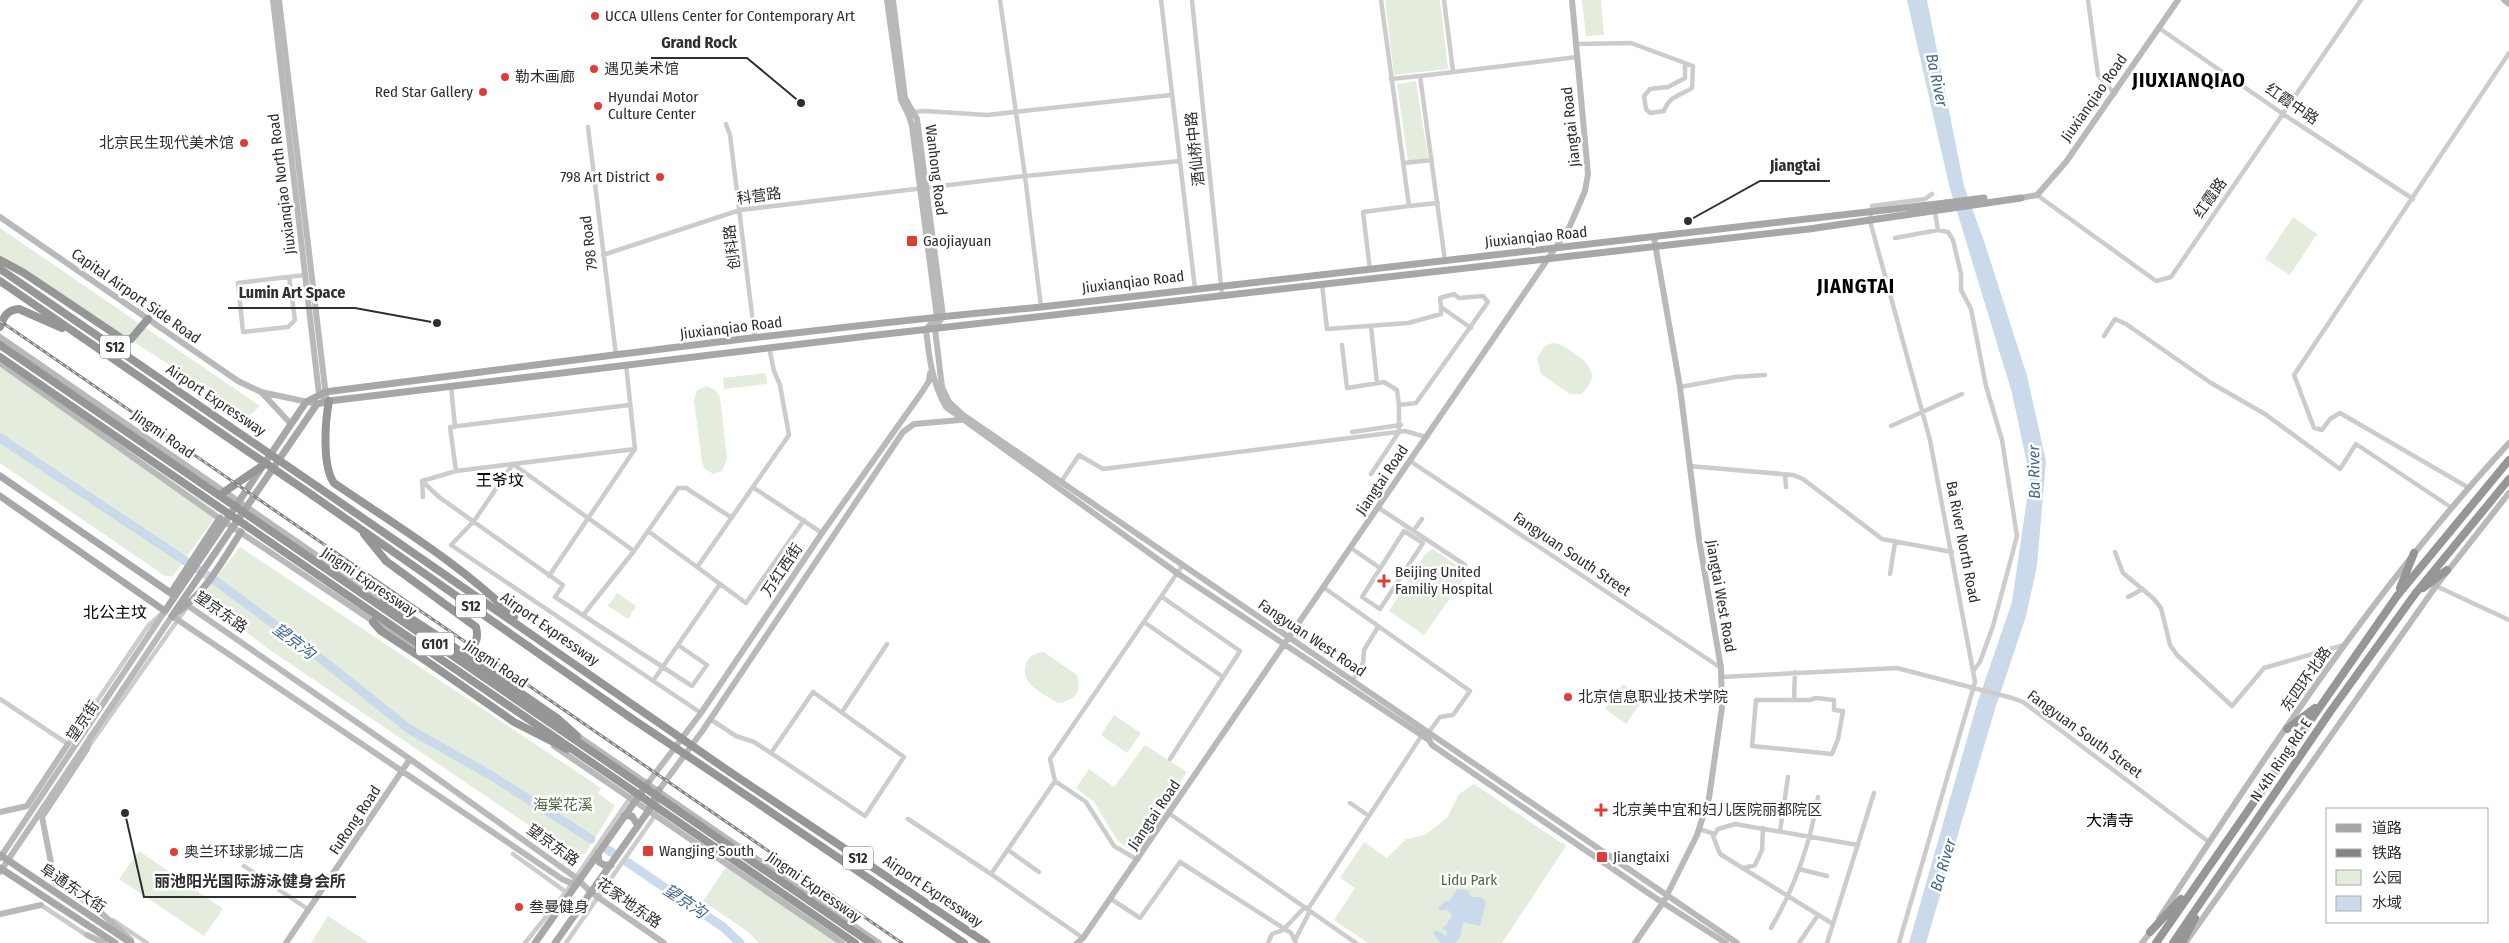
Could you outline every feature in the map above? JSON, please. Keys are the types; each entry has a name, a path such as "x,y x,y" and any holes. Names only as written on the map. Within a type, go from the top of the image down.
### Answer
{"highway":[{"path":"0,260 24,273 124,340 131,339 148,319"},
{"name":"Airport Expressway","path":"0,269 528,630 730,772 986,943"},
{"name":"Airport Expressway","path":"0,281 356,525 631,718 964,943"},
{"path":"0,327 6,314 11,310 19,309 42,318 90,342"},
{"name":"Jingmi Expressway","path":"0,345 871,943"},
{"name":"Jingmi Expressway","path":"0,358 854,943"},
{"path":"329,402 326,424 327,469 334,483 427,546 488,592 528,630"},
{"path":"2397,596 2437,545 2509,460"},
{"path":"224,492 262,466"},
{"path":"2415,594 2509,479"},
{"path":"356,525 386,561 476,627 478,633 475,644 458,654"},
{"path":"2397,596 2414,553"},
{"path":"2415,594 2448,570"},
{"name":"N 4th Ring Rd. E","path":"2173,943 2330,712 2415,594"},
{"name":"N 4th Ring Rd. E","path":"2156,943 2397,596"},
{"path":"384,601 557,718 584,746"},
{"path":"373,622 381,631 514,722 542,738 579,754"},
{"path":"2286,729 2321,704"},
{"path":"2150,932 2200,880"},
{"path":"2184,943 2205,896"}],"main road":[{"name":"Jiuxianqiao North Road","path":"273,0 305,275 322,393"},
{"name":"Jiuxianqiao North Road","path":"279,0 322,393"},
{"name":"Wanhong Road","path":"887,0 900,100 912,126 940,316"},
{"name":"Wanhong Road","path":"893,0 904,98 914,112 922,189"},
{"name":"Jiangtai Road","path":"1077,943 1083,941 1170,814 1288,637 1379,508 1548,258 1556,249 1578,211 1588,182 1572,0"},
{"name":"Jiuxianqiao Road","path":"2037,195 2066,162 2115,94 2178,0"},
{"path":"2504,0 2509,4"},
{"path":"1946,206 2037,195"},
{"name":"Jiuxianqiao Road","path":"322,393 940,316 1041,307 1869,212 1946,206"},
{"name":"Jiuxianqiao Road","path":"317,404 769,347 1870,221 1936,212 1946,206"},
{"name":"Capital Airport Side Road","path":"0,216 238,381 261,392"},
{"name":"Jiangtai West Road","path":"1635,943 1665,899 1699,829 1709,798 1718,747 1722,677 1689,466 1680,387 1654,238"},
{"path":"935,329 940,316"},
{"path":"926,330 940,316"},
{"name":"Fangyuan West Road","path":"935,329 942,388 949,402 963,415 1182,566 1353,680 1646,892 1665,899 1737,943"},
{"name":"Fangyuan West Road","path":"926,330 930,367 936,389 946,407 960,420 1177,573 1284,644 1425,732"},
{"name":"Jingmi Road","path":"0,337 880,943"},
{"path":"0,363 226,522 373,622 384,627 842,943"},
{"name":"万红西街","path":"648,783 701,712 822,532 922,392 929,380 930,367"},
{"path":"185,583 226,522 245,507 317,404 261,392"},
{"path":"261,392 291,424"},
{"path":"2,857 165,610 173,594 185,583 202,559 306,402 322,393 329,402"},
{"name":"万红西街","path":"659,790 710,719 903,432 914,424 960,420"},
{"name":"东四环北路","path":"2142,943 2286,729 2347,644 2414,553 2509,443"},
{"path":"0,476 173,594"},
{"path":"2184,943 2436,586 2509,494"},
{"path":"0,496 165,610"},
{"path":"185,604 200,592 241,532"},
{"name":"望京街","path":"1,870 2,857 185,604 185,583"},
{"name":"望京东路","path":"175,618 570,884 577,880 410,759 185,604"},
{"path":"55,883 42,817 87,749 92,732"},
{"path":"0,812 27,806 68,744"},
{"name":"FuRong Road","path":"286,943 410,759"},
{"path":"535,943 559,911 577,880 624,816 632,799 648,783"},
{"path":"555,943 649,810 659,790"},
{"path":"624,816 632,816 638,826"},
{"path":"598,853 599,862 604,865 611,865"},
{"name":"阜通东大街","path":"2,857 132,943"},
{"name":"阜通东大街","path":"1,870 115,943"},
{"name":"花家地东路","path":"577,880 598,898 664,943"},
{"name":"Fangyuan West Road","path":"1665,899 1726,943"},
{"path":"0,914 41,905"},
{"path":"98,910 132,943"},
{"path":"559,911 565,910 572,919"},
{"path":"86,935 104,943"}],"street":[{"path":"1000,0 1026,176 1041,307"},
{"path":"1161,0 1195,289"},
{"name":"酒仙桥中路","path":"1192,0 1222,295"},
{"path":"1382,0 1409,206"},
{"path":"1444,0 1453,71"},
{"path":"2088,0 2098,75 2115,94"},
{"name":"红霞路","path":"2037,195 2156,281 2171,277 2361,0"},
{"name":"红霞中路","path":"2159,28 2283,114 2412,199"},
{"path":"1576,44 1631,43 1685,63 1693,66 1692,88 1673,97 1666,104 1664,111 1650,113 1646,109 1644,96 1650,89 1668,87 1685,78 1685,63"},
{"path":"2469,488 2340,413 2330,419 2322,430 2314,428 2294,375 2509,53"},
{"path":"1391,79 1577,57"},
{"path":"1420,76 1445,261"},
{"path":"914,112 987,115 1171,95"},
{"name":"创科路","path":"726,124 730,135 755,339"},
{"name":"798 Road","path":"588,127 616,355"},
{"path":"1404,163 1432,160"},
{"name":"科营路","path":"603,255 740,210 1026,176 1180,161"},
{"path":"1869,212 1872,206 1925,199 1932,194"},
{"path":"1370,270 1363,212 1438,203"},
{"name":"Ba River North Road","path":"1869,212 1930,440 1977,688 1900,943"},
{"path":"1936,212 1938,230"},
{"path":"1895,238 1938,230 1948,232 1956,249 1961,274 1961,290 1971,309 1986,386 2002,440 2016,516 2017,536 2000,599 1980,662 1974,670"},
{"path":"290,277 295,320 288,327 243,332 238,283 305,275"},
{"path":"1322,284 1327,330 1408,323 1441,314 1440,298 1444,295 1454,294 1459,298 1483,296 1488,302 1416,403 1398,405"},
{"path":"1441,307 1471,328"},
{"path":"2104,336 2115,319 2126,324 2212,383 2265,414 2340,469 2356,444 2452,508"},
{"path":"1371,326 1377,383"},
{"path":"1342,345 1348,388 1384,382 1397,390 1399,432 1372,474"},
{"path":"698,566 789,435 780,385 774,371 769,347"},
{"path":"549,576 636,449 626,364"},
{"path":"1680,387 1765,375"},
{"path":"451,386 455,427"},
{"path":"1891,426 1921,410 1962,394"},
{"path":"456,471 450,428 630,404"},
{"path":"1352,432 1400,425"},
{"path":"1061,482 1079,455 1103,469 1405,431 1426,437"},
{"path":"422,481 456,471 636,449"},
{"name":"Fangyuan South Street","path":"1410,461 1721,668"},
{"path":"513,464 634,551"},
{"path":"513,464 474,521 451,545 701,712"},
{"path":"1689,466 1784,474 1803,480 1882,539 1895,543 1952,552"},
{"path":"1784,474 1786,486"},
{"path":"422,481 439,497 563,585 554,597 584,614 692,686 707,665 678,645"},
{"path":"422,481 423,497"},
{"path":"584,614 634,551 678,488 686,488 732,518"},
{"path":"754,488 822,532"},
{"path":"1379,508 1465,565"},
{"path":"1414,530 1422,519"},
{"path":"648,531 746,603 804,520"},
{"path":"1404,531 1423,543 1380,609 1362,597 1380,568 1404,531"},
{"path":"1890,574 1895,543"},
{"path":"1351,548 1380,568"},
{"path":"2115,552 2123,573 2143,589 2160,608 2170,645 2177,655 2232,706 2264,668 2347,644"},
{"path":"1138,860 1114,846 1086,802 1056,781 1050,759 1182,566"},
{"path":"653,681 720,584"},
{"path":"2436,586 2509,620"},
{"path":"1296,940 1308,909 1425,732 1440,718 1453,715 1470,691 1323,587"},
{"path":"2135,587 2143,589"},
{"path":"2142,596 2143,589"},
{"path":"2128,597 2143,589"},
{"path":"1162,597 1240,651 1170,760"},
{"path":"68,744 148,626 165,610"},
{"path":"87,749 175,618"},
{"path":"1144,622 1223,677"},
{"path":"1353,680 1363,663 1364,650 1378,627"},
{"path":"842,712 887,644"},
{"name":"Fangyuan South Street","path":"1722,677 1897,668 1977,688 2023,702 2209,842"},
{"path":"1794,700 1795,672"},
{"path":"710,719 736,736 754,742 771,752 865,816 904,757 813,692 771,752"},
{"path":"1816,698 1834,700 1834,710 1843,711 1838,739 1832,754 1752,746 1756,700 1794,700 1816,698"},
{"path":"0,700 68,744"},
{"path":"68,744 80,738"},
{"path":"1780,831 1788,777"},
{"path":"991,874 1056,781"},
{"path":"566,943 656,814 659,790"},
{"path":"1827,943 1874,793"},
{"path":"1771,928 1789,897 1800,869 1811,837 1818,798"},
{"path":"577,880 632,799"},
{"path":"1350,803 1369,816"},
{"path":"1170,814 1356,943"},
{"path":"908,819 991,874 1083,941"},
{"path":"1833,924 1720,854 1715,844 1715,834 1718,829 1734,824 1858,845"},
{"path":"1744,868 1755,865 1762,850 1763,828"},
{"path":"1699,829 1715,834"},
{"path":"1008,850 1039,872"},
{"path":"514,854 566,892"},
{"path":"1111,899 1140,918 1180,862 1290,933 1296,940 1302,943"},
{"path":"244,866 309,910"},
{"path":"1800,869 1826,876"},
{"path":"55,883 147,943"},
{"path":"525,943 566,892 570,884"},
{"path":"41,905 98,943"},
{"path":"1268,943 1274,932 1283,930 1308,909"},
{"path":"1799,943 1818,915"}],"green space":[{"path":"1385,0 1440,0 1448,69 1394,75"},
{"path":"1582,0 1601,0 1604,35 1586,36"},
{"path":"1416,81 1428,158 1408,161 1397,84"},
{"path":"2293,217 2317,234 2290,275 2265,259"},
{"path":"0,228 260,406 249,416 0,256"},
{"path":"1552,343 1569,349 1589,367 1592,377 1587,388 1581,394 1570,394 1541,374 1537,358 1545,346"},
{"path":"0,362 217,511 217,514 173,576 165,576 0,463"},
{"path":"766,373 767,384 724,389 723,378"},
{"path":"706,386 715,390 720,397 727,459 722,471 713,474 704,468 702,462 694,401 697,390"},
{"name":"海棠花溪","path":"240,547 601,788 598,793 615,806 585,854 573,855 270,650 206,602 205,592"},
{"path":"1433,549 1468,573 1424,635 1389,611 1426,553"},
{"path":"617,593 636,606 628,619 608,606"},
{"path":"1044,652 1077,675 1079,686 1073,698 1058,703 1029,683 1025,671 1026,664 1029,658"},
{"path":"1623,684 1643,699 1626,724 1605,709"},
{"path":"1114,715 1141,733 1127,753 1101,735"},
{"path":"1145,745 1187,772 1132,851 1118,841 1094,802 1076,788 1089,769 1114,787"},
{"name":"Lidu Park","path":"1474,784 1566,846 1502,943 1368,943 1334,920 1355,888 1340,878 1364,842 1387,858 1406,839 1425,835 1447,818 1459,794"},
{"path":"139,851 223,909 204,936 119,879"},
{"path":"730,861 848,943 759,943 748,932 703,901"},
{"path":"328,916 369,943 311,943"}],"water":[{"name":"Ba River","path":"1907,0 1927,0 1964,186 1985,244 2027,376 2046,461 2037,566 2026,616 1995,709 1926,943 1909,943 1977,704 2012,602 2030,478 2012,393 1949,185"},
{"path":"1457,889 1467,890 1472,897 1481,897 1486,902 1480,926 1463,922 1460,938 1455,943 1441,943 1433,933 1436,930 1447,936 1447,931 1442,928 1446,926 1452,915 1448,910 1439,910 1438,908 1445,901 1449,901"}],"waterway":[{"name":"望京沟","path":"0,438 217,582 320,658 409,729 492,776 591,839"},
{"name":"望京沟","path":"608,850 614,854"},
{"name":"望京沟","path":"627,862 723,927 740,943"}],"railway":[{"path":"0,321 902,943"}],"place":[{"name":"UCCA Ullens Center for Contemporary Art","path":"595,16"},
{"name":"遇见美术馆","path":"594,69"},
{"name":"勒木画廊","path":"505,77"},
{"name":"Red Star Gallery","path":"483,92"},
{"name":"Grand Rock","path":"801,103"},
{"name":"Hyundai Motor Culture Center","path":"598,106"},
{"name":"北京民生现代美术馆","path":"244,143"},
{"name":"798 Art District","path":"660,177"},
{"name":"Jiangtai","path":"1688,221"},
{"name":"Gaojiayuan","path":"912,241"},
{"name":"Lumin Art Space","path":"437,323"},
{"name":"Beijing United Familiy Hospital","path":"1384,581"},
{"name":"北京信息职业技术学院","path":"1568,697"},
{"name":"北京美中宜和妇儿医院丽都院区","path":"1601,810"},
{"name":"丽池阳光国际游泳健身会所","path":"125,813"},
{"name":"Wangjing South","path":"648,851"},
{"name":"奥兰环球影城二店","path":"174,852"},
{"name":"Jiangtaixi","path":"1602,857"},
{"name":"叁曼健身","path":"519,907"}],"district":[{"name":"JIUXIANQIAO","path":"2189,80"},
{"name":"JIANGTAI","path":"1856,286"},
{"name":"王爷坟","path":"500,480"},
{"name":"北公主坟","path":"115,612"},
{"name":"大清寺","path":"2110,820"}]}
